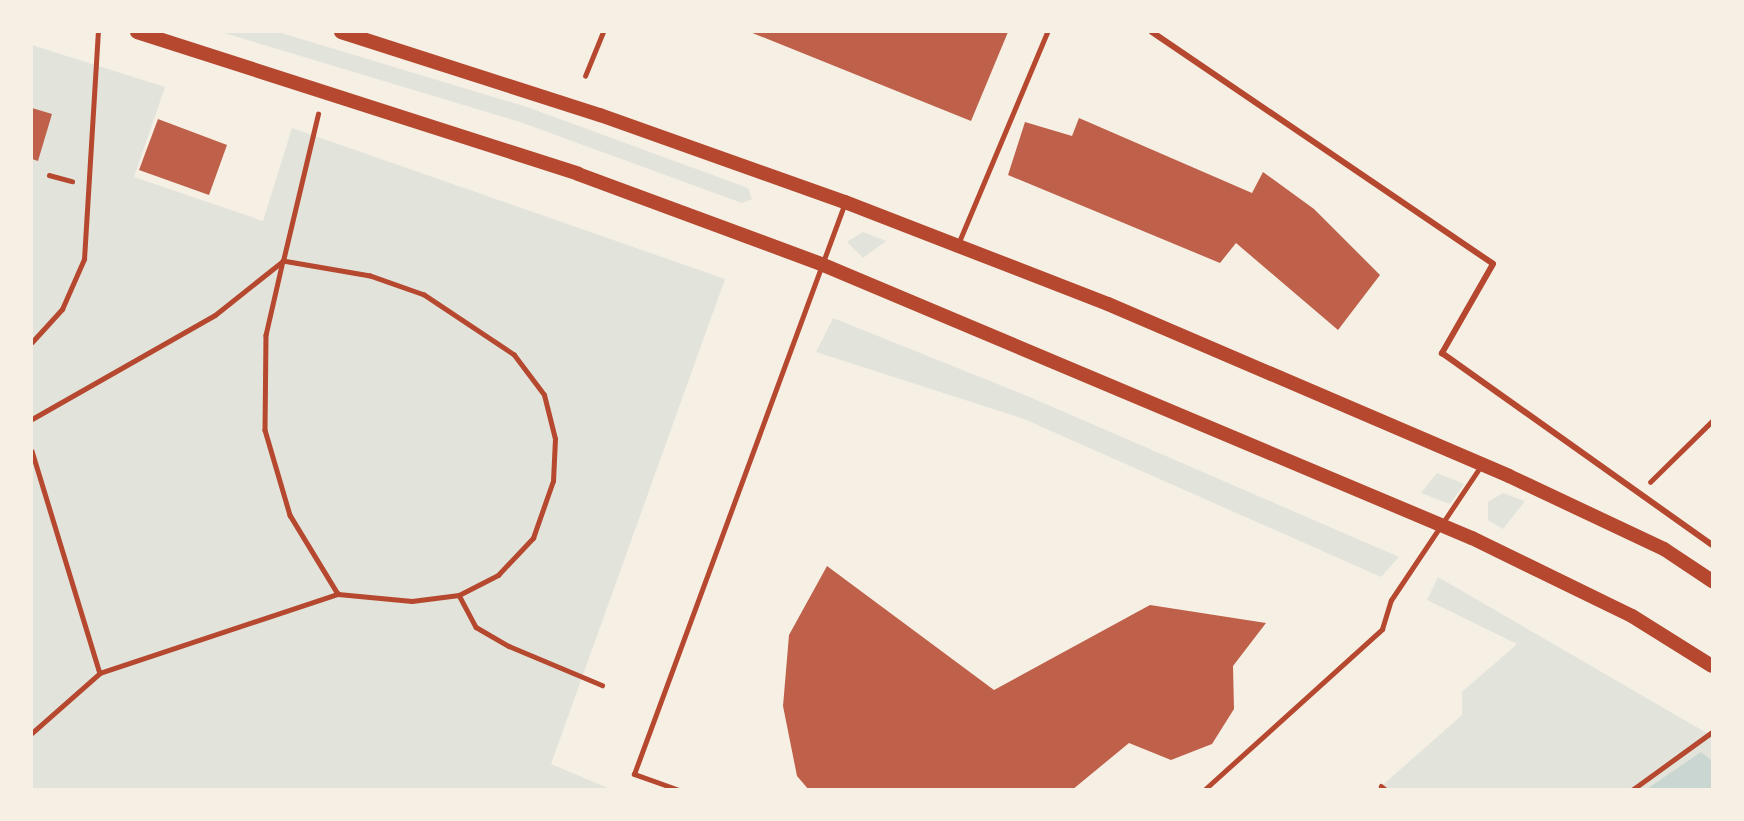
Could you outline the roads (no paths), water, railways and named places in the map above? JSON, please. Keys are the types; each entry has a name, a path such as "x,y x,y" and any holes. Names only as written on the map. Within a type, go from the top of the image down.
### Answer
{"main road":[{"path":"137,32 326,89 578,174 821,264 1440,525 1632,616 1713,666"},
{"path":"341,32 377,37 958,244 1482,464 1664,549 1713,582"}],"street":[{"path":"1152,32 1493,264 1442,353 1713,545"}],"lane":[{"path":"32,342 62,309 84,259 98,32"},
{"path":"958,244 1047,32"},
{"path":"679,789 634,774 845,202"},
{"path":"1204,789 1382,629 1391,600 1482,464"}]}
